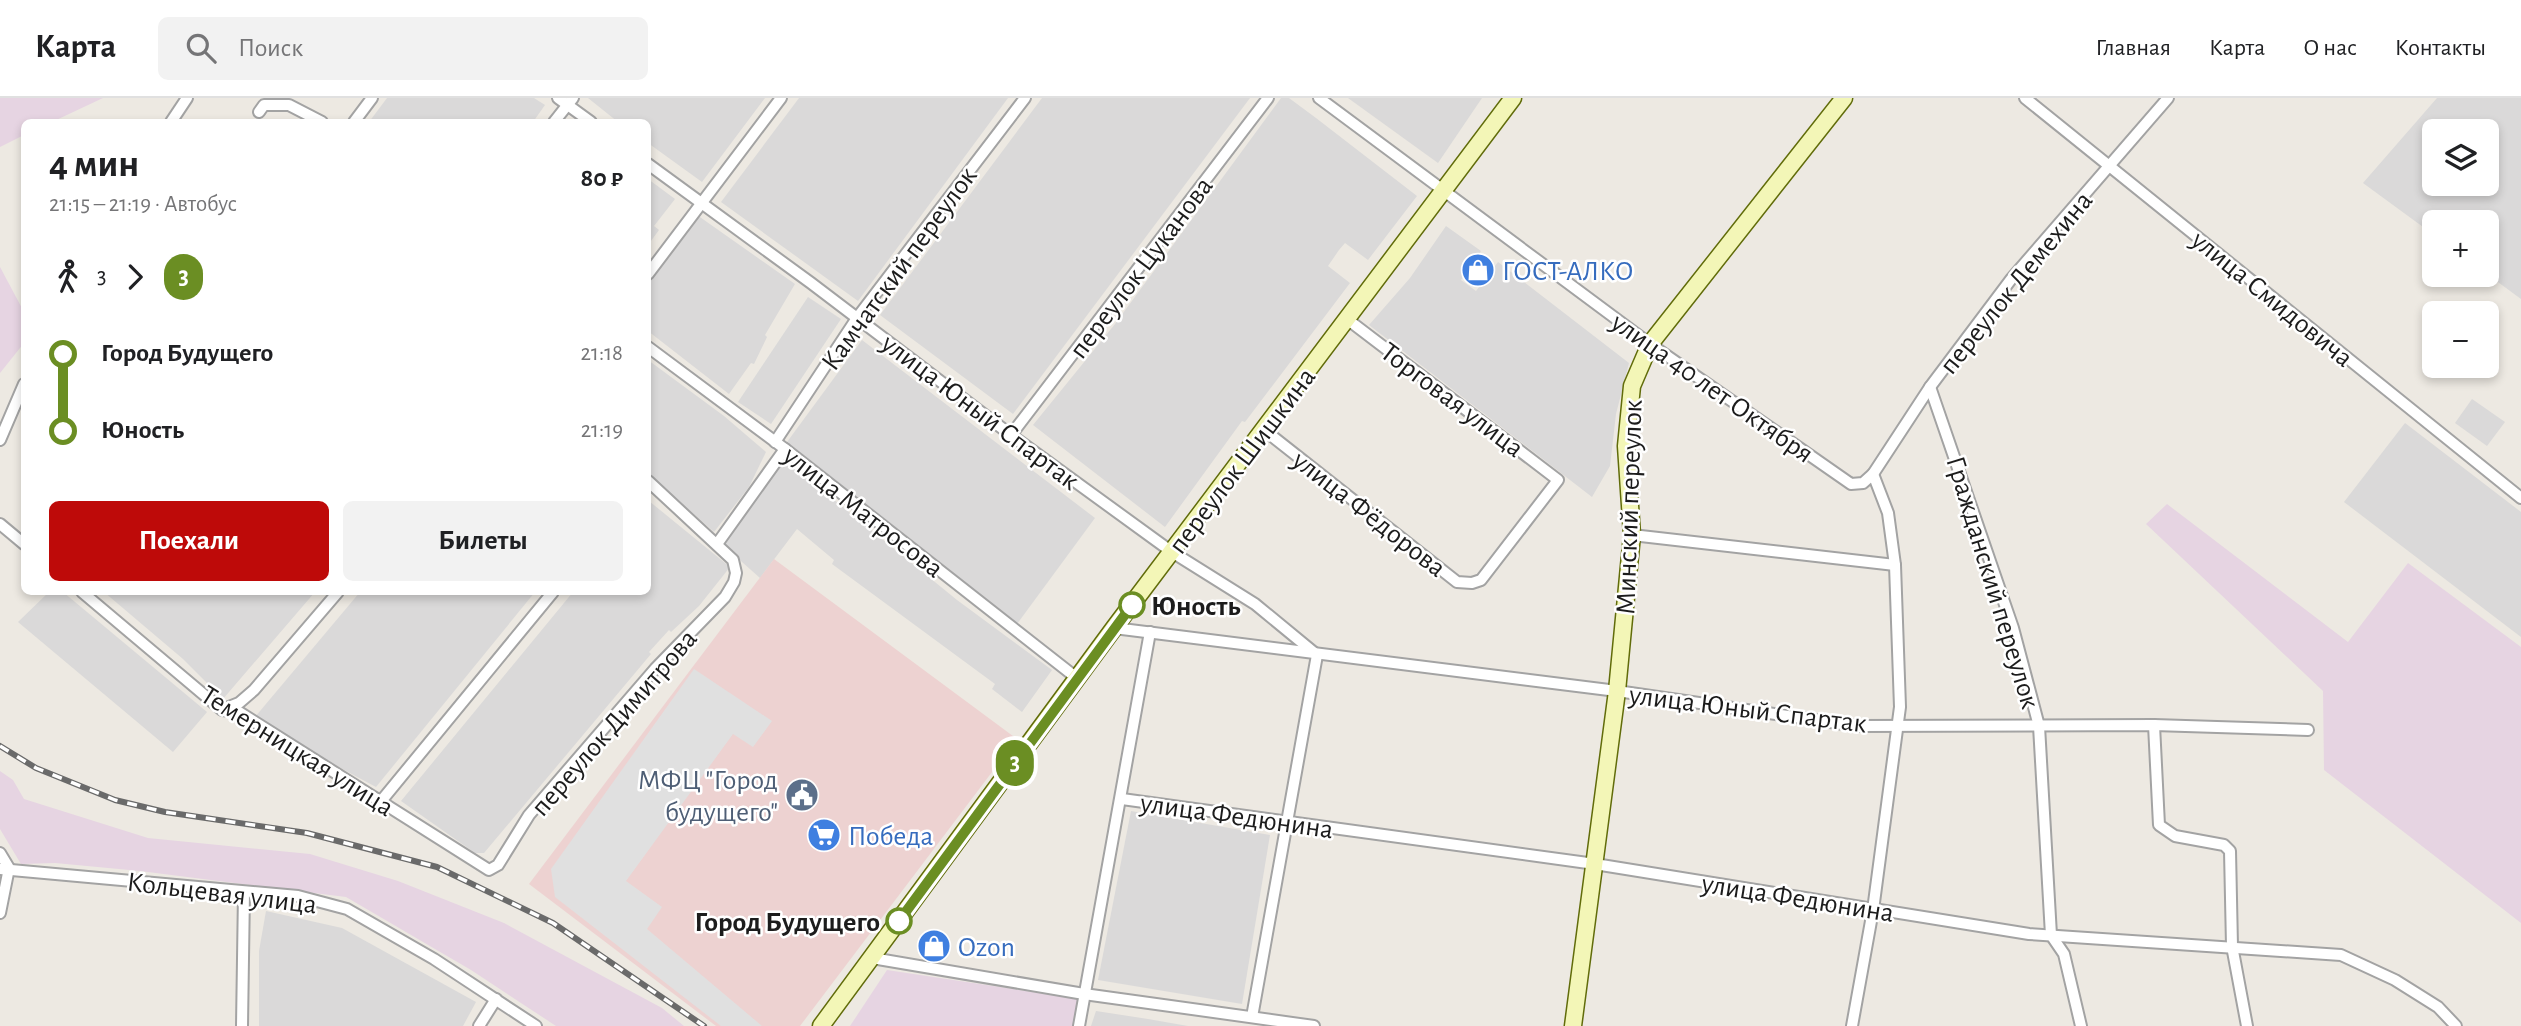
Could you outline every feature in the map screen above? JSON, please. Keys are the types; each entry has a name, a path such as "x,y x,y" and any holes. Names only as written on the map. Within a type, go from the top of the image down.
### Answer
{"main road":[{"name":"переулок Шишкина","path":"821,1026 1114,628 1513,98"},
{"name":"Минский переулок","path":"1573,1026 1617,691 1632,535 1626,446 1632,386 1650,344 1844,98"}],"street":[{"path":"173,119 187,98"},
{"path":"356,119 372,98"},
{"path":"651,270 781,98"},
{"name":"Камчатский переулок","path":"775,442 857,317 1025,98"},
{"name":"переулок Цуканова","path":"1011,435 1268,98"},
{"name":"улица 40 лет Октября","path":"1320,98 1650,344 1851,484 1863,483 1872,474"},
{"name":"улица Смидовича","path":"2025,98 2521,498"},
{"name":"переулок Демехина","path":"1872,474 1930,387 2012,278 2168,98"},
{"path":"556,119 566,100 588,119"},
{"path":"259,112 264,105 289,105 316,119"},
{"name":"улица Юный Спартак","path":"651,166 1172,552 1255,604 1317,655"},
{"name":"Торговая улица","path":"1347,318 1559,480"},
{"name":"улица Матросова","path":"651,349 785,449 1078,678"},
{"name":"Гражданский переулок","path":"1930,387 2013,628 2039,726 2051,935 2064,954 2081,1026"},
{"path":"0,440 21,391"},
{"name":"улица Фёдорова","path":"1263,429 1457,582 1472,583 1481,580 1559,480"},
{"path":"651,484 717,544 785,449"},
{"path":"1852,1026 1873,910 1899,724 1895,565 1888,513 1872,474"},
{"path":"0,524 21,542"},
{"path":"1632,535 1895,565"},
{"name":"переулок Димитрова","path":"489,870 498,865 529,815 656,669 725,597 736,573 733,560 717,544"},
{"name":"Темерницкая улица","path":"86,595 222,710 239,712 489,870"},
{"path":"222,710 239,704 254,690 335,595"},
{"path":"382,800 551,595"},
{"name":"улица Юный Спартак","path":"1114,628 1617,691 1857,726 2154,725 2308,730"},
{"path":"1079,1026 1150,632"},
{"path":"1252,1017 1317,655"},
{"path":"2154,725 2159,825 2175,836 2224,845 2230,851 2232,946 2247,1026"},
{"name":"улица Федюнина","path":"1122,799 1595,864 1873,910 2051,935 2341,955 2395,980 2438,1007 2456,1026"},
{"path":"0,853 4,869 0,912"},
{"name":"Кольцевая улица","path":"4,869 298,896 347,909 536,1026"},
{"path":"242,1026 244,892"},
{"path":"872,958 1084,994 1314,1026"},
{"path":"479,1026 496,999"}],"shaded area":[{"path":"0,98 103,98 58,119 21,119 21,136 0,147"},
{"path":"387,98 534,98 545,105 535,119 371,119"},
{"path":"588,98 765,98 702,182 651,145 651,119 614,119"},
{"path":"799,98 1008,98 858,301 721,202"},
{"path":"1042,98 1250,98 1013,414 880,315"},
{"path":"1281,98 1289,98 1417,196 1368,260 1345,243 1339,250 1328,266 1350,283 1245,422 1242,421 1165,527 1033,425 1115,324"},
{"path":"1348,98 1482,98 1438,163"},
{"path":"2437,98 2521,98 2521,299 2499,283 2499,210 2422,210 2422,226 2363,183"},
{"path":"651,181 675,199 654,226 659,230 651,241"},
{"path":"697,215 795,284 765,335 767,337 754,364 751,363 729,394 651,333 651,280"},
{"path":"1446,226 1481,251 1461,280 1476,291 1498,262 1629,363 1616,414 1610,466 1592,497 1369,325 1410,278"},
{"path":"0,267 21,306 21,347 0,373"},
{"path":"808,297 841,319 771,424 738,402"},
{"path":"862,340 1095,518 1017,624 787,442"},
{"path":"651,362 724,416 766,452 749,487 714,532 651,477"},
{"path":"2472,399 2505,422 2487,446 2455,423"},
{"path":"2405,423 2521,512 2521,637 2344,502"},
{"path":"784,459 957,600 1052,670 1022,712 992,689 995,684 832,564 834,560 797,529 760,578 742,562 723,541"},
{"path":"651,503 730,567 699,606 671,632 669,630 649,652 651,654 484,853 475,853 401,801 571,595 651,595"},
{"path":"2167,504 2348,642 2408,563 2521,647 2521,923 2324,770 2323,691 2146,524"},
{"path":"774,559 1017,739 800,1026 716,1026 529,884"},
{"path":"46,595 67,595 207,712 173,752 18,622"},
{"path":"108,595 312,595 223,699 183,659"},
{"path":"357,595 533,595 376,787 255,717"},
{"path":"694,669 772,721 753,747 733,734 626,881 662,907 647,929 762,1026 721,1026 555,897 551,869"},
{"path":"0,771 13,780 24,799 148,838 310,854 398,881 504,923 662,1008 684,1026 556,1026 471,970 346,897 140,871 55,863 21,864 0,829"},
{"path":"1131,811 1270,835 1242,1004 1098,980"},
{"path":"266,911 342,928 476,1002 463,1026 259,1026 259,951"},
{"path":"887,970 1080,999 1075,1026 850,1026"},
{"path":"1096,1011 1148,1019 1188,1026 1091,1026"}],"railway":[{"path":"0,746 36,768 115,800 165,812 307,833 437,867 553,923 704,1026"}],"bus line":[{"name":"3","path":"899,921 1132,605"}],"place":[{"name":"ГОСТ-АЛКО","path":"1478,270"},
{"name":"Юность","path":"1132,605"},
{"name":"МФЦ \"Город будущего\"","path":"802,795"},
{"name":"Победа","path":"824,835"},
{"name":"Город Будущего","path":"899,921"},
{"name":"Ozon","path":"934,946"}]}
